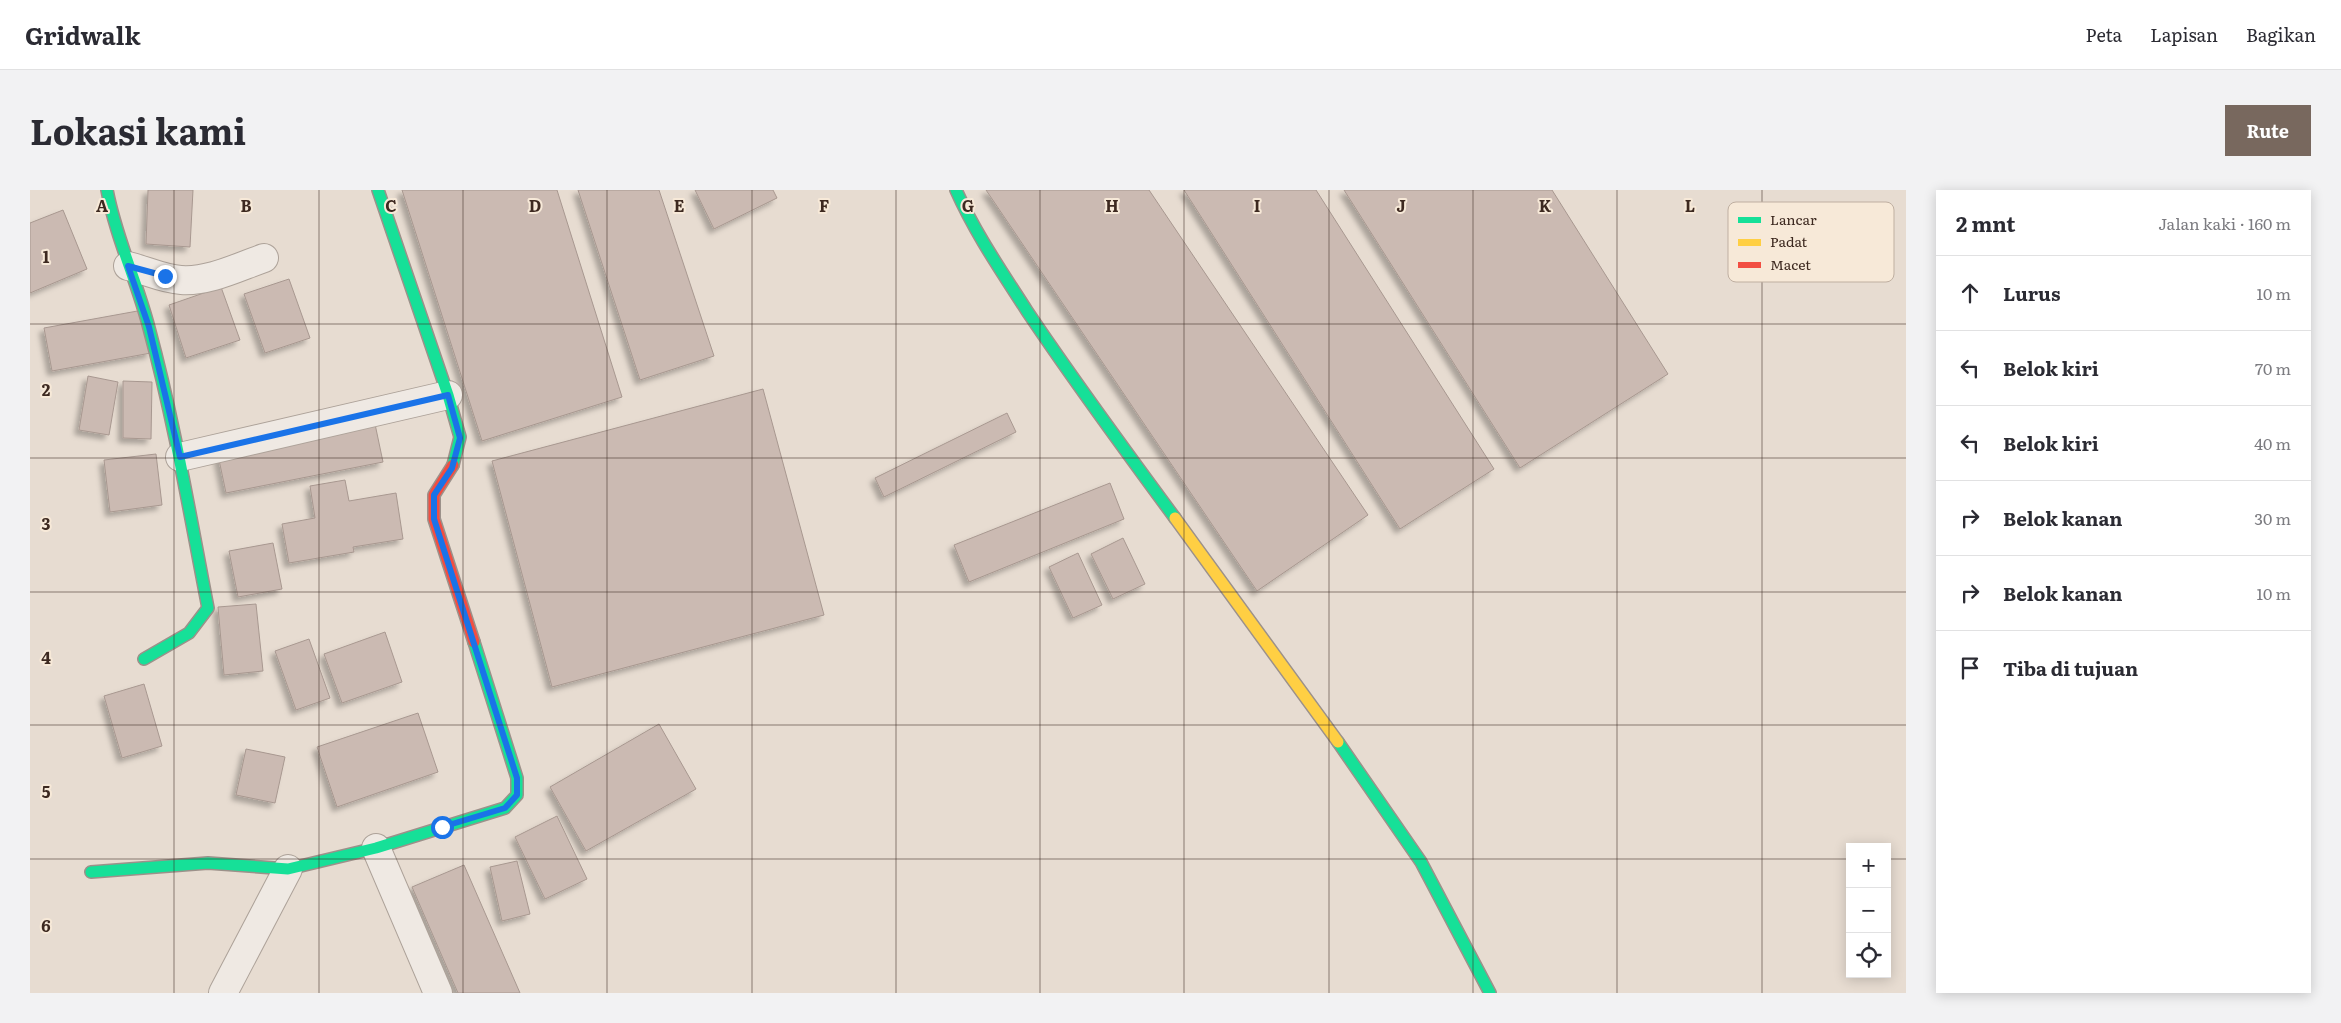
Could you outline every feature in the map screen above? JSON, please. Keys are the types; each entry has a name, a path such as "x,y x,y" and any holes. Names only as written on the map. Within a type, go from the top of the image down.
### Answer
{"street":[{"path":"107,190 113,222 149,327 180,457 208,608 202,622 194,631 144,659"},
{"path":"91,872 208,863 288,869 376,848 505,808 517,795 517,778 434,519 434,495 452,468 460,438 448,395 378,190"},
{"path":"956,190 964,208 999,268 1065,368 1332,733 1421,862 1490,993"},
{"path":"128,266 180,280 194,280 264,258"},
{"path":"180,457 448,395"},
{"path":"376,848 438,993"},
{"path":"223,993 288,869"}],"building":[{"path":"148,190 193,190 190,247 146,244"},
{"path":"402,190 557,190 622,397 482,441"},
{"path":"578,190 659,190 714,356 640,380"},
{"path":"695,190 773,190 777,198 714,229"},
{"path":"986,190 1149,190 1368,515 1257,591"},
{"path":"1184,190 1316,190 1494,469 1400,529"},
{"path":"1344,190 1552,190 1668,374 1520,468"},
{"path":"63,210 87,269 30,293 30,223"},
{"path":"289,279 310,338 265,353 244,294"},
{"path":"221,287 240,340 186,358 169,305"},
{"path":"143,310 151,353 52,371 44,328"},
{"path":"88,376 118,382 109,435 79,430"},
{"path":"123,381 152,382 151,439 123,438"},
{"path":"763,389 824,615 552,687 492,461"},
{"path":"1007,413 1016,432 884,497 875,478"},
{"path":"375,424 383,462 226,493 218,455"},
{"path":"156,454 162,505 110,512 104,460"},
{"path":"345,480 349,501 396,493 403,539 353,547 354,552 289,563 282,524 315,518 310,486"},
{"path":"1110,483 1124,519 969,582 954,545"},
{"path":"1123,538 1145,584 1113,599 1091,554"},
{"path":"273,543 282,589 238,597 229,551"},
{"path":"1078,553 1102,605 1073,618 1049,567"},
{"path":"256,604 263,671 224,675 218,607"},
{"path":"385,632 402,682 342,703 324,654"},
{"path":"309,639 330,698 296,710 275,651"},
{"path":"144,684 162,746 122,758 104,696"},
{"path":"418,713 438,772 337,807 317,747"},
{"path":"659,724 696,789 586,851 550,787"},
{"path":"246,749 285,757 275,803 236,795"},
{"path":"557,816 587,879 545,899 515,837"},
{"path":"517,861 530,914 502,921 490,867"},
{"path":"464,865 520,993 458,993 412,887"}],"traffic: fast":[{"path":"107,190 158,363 181,468 208,608 189,633 144,659"},
{"path":"378,190 448,395 460,437 453,465"},
{"path":"956,190 980,237 1027,311 1118,441 1175,518"},
{"path":"91,872 208,863 288,869 376,848 505,808 517,795 517,778 474,642"},
{"path":"1338,742 1421,862 1490,993"}],"traffic: slow":[{"path":"1175,518 1338,742"}],"traffic: jam":[{"path":"453,465 434,495 434,519 474,642"}],"route":[{"path":"165,276 128,266 149,327 180,457 448,395 460,438 452,468 434,495 434,519 517,778 517,795 505,808 442,827"}]}
